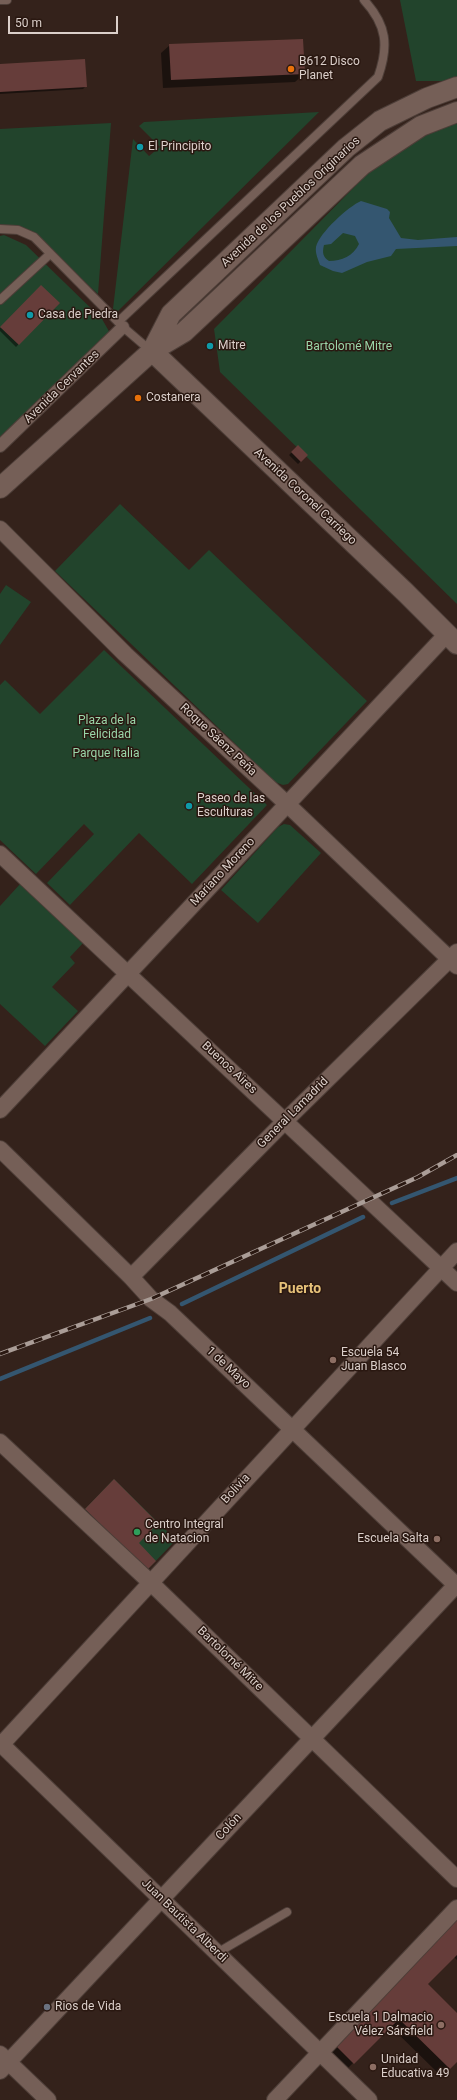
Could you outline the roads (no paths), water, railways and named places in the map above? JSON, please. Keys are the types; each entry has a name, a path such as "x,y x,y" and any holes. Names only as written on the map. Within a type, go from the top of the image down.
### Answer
{"street":[{"name":"Avenida de los Pueblos Originarios","path":"152,351 171,314 346,148 380,121 427,98 457,87"},
{"name":"Avenida de los Pueblos Originarios","path":"0,488 152,351 184,332 362,165 421,126 457,112"},
{"name":"Avenida Cervantes","path":"0,446 121,325"},
{"name":"Avenida Coronel Carriego","path":"152,351 406,593 452,639"},
{"name":"Roque Sáenz Peña","path":"0,529 125,654 455,959"},
{"name":"Mariano Moreno","path":"0,1110 287,804 452,639"},
{"name":"Buenos Aires","path":"0,854 286,1120 457,1283"},
{"name":"General Lamadrid","path":"131,1277 286,1120 455,959"},
{"name":"1 de Mayo","path":"0,1149 131,1277 151,1299 170,1314 293,1428 457,1585"},
{"name":"Bolivia","path":"1,1744 457,1251"},
{"name":"Bartolomé Mitre","path":"0,1442 150,1582 457,1879"},
{"name":"Colón","path":"3,2062 161,1899 457,1585"},
{"name":"Juan Bautista Alberdi","path":"1,1744 369,2100"},
{"path":"275,2100 457,1908"},
{"path":"3,2062 48,2100"}],"lane":[{"path":"0,0 8,0"},
{"path":"121,325 378,77 384,58 384,34 376,13 364,0"},
{"path":"0,229 18,230 34,237 121,325 152,351"},
{"path":"0,300 50,254"},
{"path":"217,1953 287,1912"}],"water":[{"path":"361,201 387,209 390,212 389,218 401,238 418,240 457,237 457,246 396,249 391,256 367,262 342,273 320,265 316,252 318,241 342,214","holes":["343,233 355,236 359,244 350,255 343,259 334,261 329,261 325,258 323,253 324,245 331,244"]}],"waterway":[{"path":"392,1203 457,1178"},
{"path":"182,1304 363,1217"},
{"path":"0,1379 150,1318"}],"railway":[{"path":"0,1354 151,1299 418,1177 457,1155"}],"place":[{"name":"B612 Disco Planet","path":"291,69"},
{"name":"El Principito","path":"140,147"},
{"name":"Casa de Piedra","path":"30,315"},
{"name":"Mitre","path":"210,346"},
{"name":"Costanera","path":"138,398"},
{"name":"Paseo de las Esculturas","path":"189,806"},
{"name":"Escuela 54 Juan Blasco","path":"333,1360"},
{"name":"Centro Integral de Natacion","path":"137,1532"},
{"name":"Escuela Salta","path":"437,1539"},
{"name":"Rios de Vida","path":"47,2007"},
{"name":"Escuela 1 Dalmacio Vélez Sársfield","path":"441,2025"},
{"name":"Unidad Educativa 49","path":"373,2067"}],"district":[{"name":"Puerto","path":"300,1289"}],"park label":[{"name":"Plaza de la Felicidad","path":"107,728"},
{"name":"Parque Italia","path":"106,754"}]}
